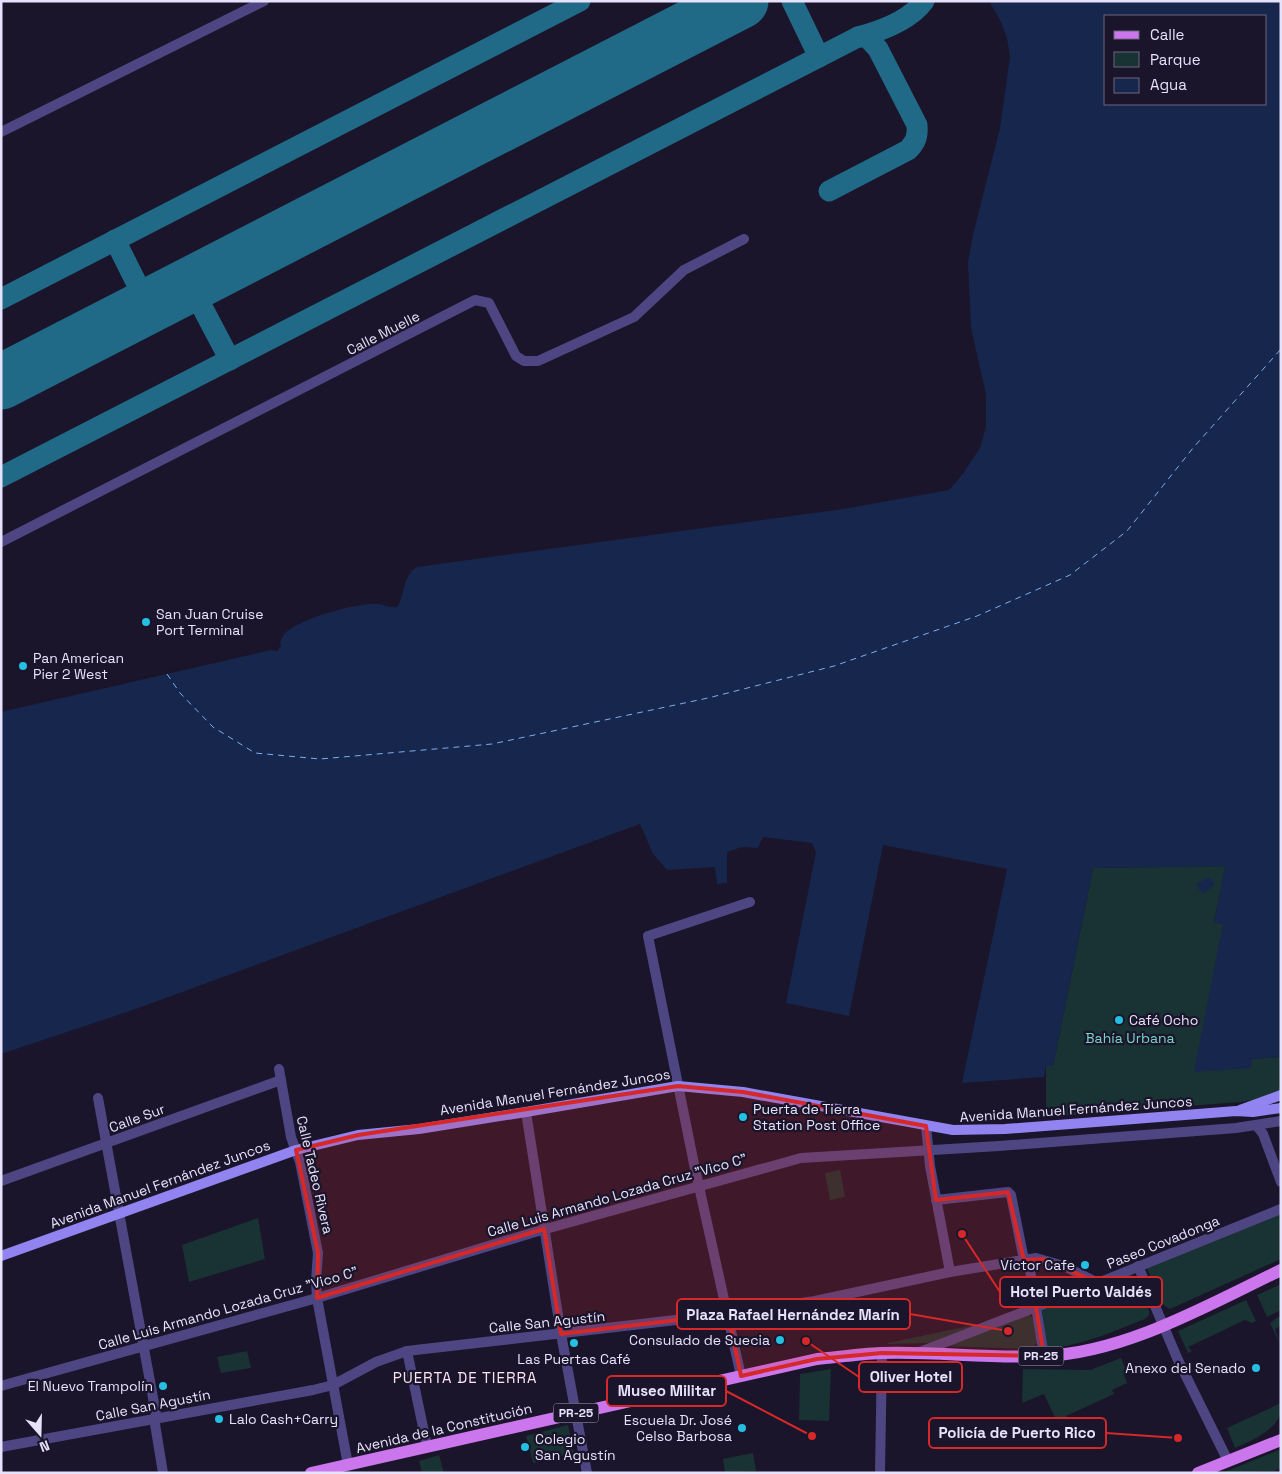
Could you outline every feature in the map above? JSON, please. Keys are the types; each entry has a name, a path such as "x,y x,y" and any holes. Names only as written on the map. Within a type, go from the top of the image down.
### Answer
{"main road":[{"name":"Avenida Manuel Fernández Juncos","path":"1,1256 296,1150 358,1135 419,1129 678,1086 743,1092 953,1130 1005,1129 1236,1111 1253,1112 1280,1107"},
{"path":"1236,1111 1281,1095"},
{"name":"Avenida de la Constitución","path":"313,1473 817,1359 882,1353 1044,1356 1109,1346 1162,1325 1281,1270"},
{"path":"1198,1473 1281,1440"}],"street":[{"path":"1,132 264,1"},
{"name":"Calle Muelle","path":"1,542 475,300 489,303 516,356 524,361 538,361 634,317 684,270 744,239"},
{"path":"741,1376 699,1186 648,936 750,902"},
{"name":"Calle Tadeo Rivera","path":"279,1069 291,1137 296,1150 318,1253 316,1281 318,1298 348,1465"},
{"name":"Calle Sur","path":"1,1181 281,1080"},
{"path":"98,1098 143,1346 163,1473"},
{"path":"1280,1107 1271,1117 1257,1126 1263,1134 1281,1182"},
{"path":"526,1112 561,1334 576,1405 575,1413 587,1473"},
{"name":"Calle Luis Armando Lozada Cruz \"Vico C\"","path":"1,1386 318,1298 544,1229 801,1158 928,1151 1257,1126 1281,1122"},
{"path":"926,1126 936,1200 950,1272"},
{"path":"936,1200 1008,1192 1011,1195 1026,1260 1029,1264 1044,1356"},
{"name":"Paseo Covadonga","path":"914,1354 1098,1283 1281,1209"},
{"name":"Calle San Agustín","path":"1,1447 334,1385 376,1362 406,1351 728,1314 815,1301 950,1272 1026,1260 1044,1259 1064,1266 1098,1283"},
{"path":"1138,1266 1194,1396 1228,1461"},
{"path":"406,1351 427,1446"},
{"path":"880,1473 882,1353"}],"highlighted area":[{"path":"678,1086 743,1092 926,1126 936,1200 1008,1192 1024,1260 1044,1259 1098,1283 1036,1307 1044,1356 882,1353 817,1359 741,1376 728,1314 561,1334 544,1229 317,1298 318,1253 296,1150 358,1135"}],"green space":[{"name":"Bahía Urbana","path":"1226,866 1214,922 1223,924 1251,1068 1251,1059 1279,1057 1281,1048 1281,1090 1260,1099 1240,1102 1046,1117 1046,1066 1053,1066 1093,868"},
{"path":"840,1170 845,1197 830,1200 825,1173"},
{"path":"1281,1214 1281,1259 1170,1309 1162,1304 1147,1268"},
{"path":"258,1218 265,1259 189,1282 182,1245"},
{"path":"1131,1275 1149,1310 1149,1315 1145,1319 1075,1344 1050,1348 1046,1345 1042,1310"},
{"path":"1281,1284 1281,1310 1267,1317 1257,1295"},
{"path":"1246,1300 1256,1321 1252,1323 1245,1320 1188,1347 1192,1351 1188,1353 1178,1331"},
{"path":"1029,1314 1034,1320 1038,1342 1031,1349 944,1346"},
{"path":"1281,1315 1281,1326 1275,1329 1281,1346 1270,1323"},
{"path":"979,1324 930,1343 887,1344 888,1343"},
{"path":"247,1351 251,1368 221,1373 217,1357"},
{"path":"1121,1358 1126,1370 1124,1375 1127,1383 1112,1390 1114,1394 1066,1416 1069,1424 1060,1428 1044,1394 1022,1403 1023,1369 1090,1370"},
{"path":"831,1369 829,1421 799,1420 800,1374"},
{"path":"1281,1403 1281,1414 1273,1426 1254,1439 1235,1448 1227,1428"},
{"path":"568,1425 574,1453 533,1463 526,1436"},
{"path":"1281,1449 1281,1468 1274,1471 1222,1473"},
{"path":"753,1453 756,1471 725,1473 723,1459"},
{"path":"439,1455 444,1473 422,1473 419,1461"}],"water":[{"path":"989,1 1281,1 1281,1048 1279,1057 1252,1059 1251,1068 1194,1072 1223,924 1214,923 1225,866 1093,868 1053,1066 1046,1066 1044,1077 962,1083 1007,869 883,845 849,1016 786,1003 816,852 812,843 763,837 758,848 742,847 727,852 727,883 717,884 715,867 667,870 653,854 640,824 133,1010 1,1054 1,712 271,650 278,651 282,638 289,630 312,618 342,609 369,604 397,607 408,576 417,567 843,509 949,490 962,475 980,448 986,427 986,394 971,328 968,262 1000,128 1010,57 1007,38 1001,22"},
{"path":"1208,877 1214,885 1203,894 1196,885"}],"pier":[{"path":"279,638 281,647 1,710 271,647 276,648"}],"ferry route":[{"path":"167,674 180,693 213,727 255,753 320,759 492,744 708,698 834,666 977,616 1070,575 1127,531 1193,448 1281,349"}],"taxiway":[{"path":"1,299 580,1"},
{"path":"792,1 819,57"},
{"path":"1,477 858,37 894,24 911,14 924,1"},
{"path":"829,191 908,150 917,136 917,125 878,49 867,37 858,37"},
{"path":"115,240 148,306"},
{"path":"190,284 230,360"}],"runway":[{"path":"1,382 741,1"}],"place":[{"name":"San Juan Cruise Port Terminal","path":"146,622"},
{"name":"Pan American Pier 2 West","path":"23,666"},
{"name":"Café Ocho","path":"1119,1020"},
{"name":"Puerta de Tierra Station Post Office","path":"743,1117"},
{"name":"Hotel Puerto Valdés","path":"962,1234"},
{"name":"Víctor Cafe","path":"1085,1265"},
{"name":"Plaza Rafael Hernández Marín","path":"1008,1331"},
{"name":"Consulado de Suecia","path":"780,1340"},
{"name":"Oliver Hotel","path":"806,1341"},
{"name":"Las Puertas Café","path":"574,1343"},
{"name":"Anexo del Senado","path":"1256,1368"},
{"name":"El Nuevo Trampolín","path":"163,1386"},
{"name":"Lalo Cash+Carry","path":"219,1419"},
{"name":"Escuela Dr. José Celso Barbosa","path":"742,1428"},
{"name":"Museo Militar","path":"812,1436"},
{"name":"Policía de Puerto Rico","path":"1178,1438"},
{"name":"Colegio San Agustín","path":"525,1447"}],"district":[{"name":"PUERTA DE TIERRA","path":"465,1378"}]}
